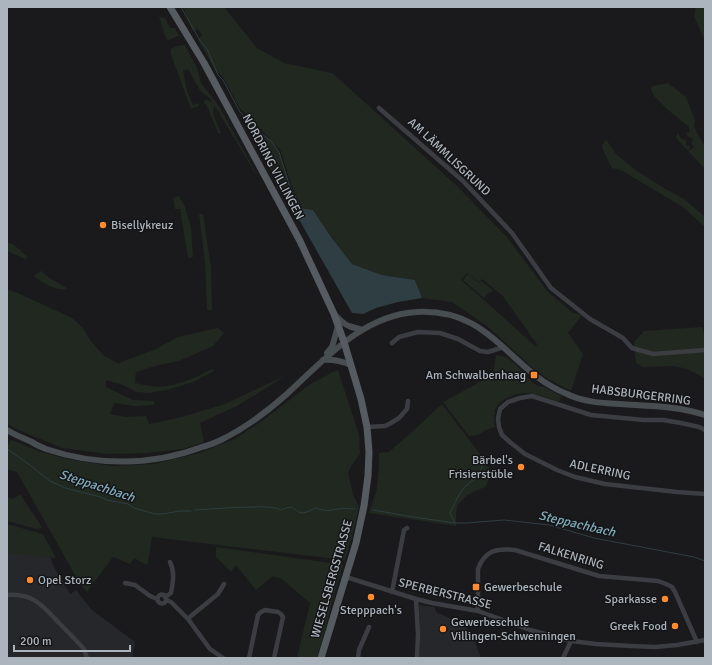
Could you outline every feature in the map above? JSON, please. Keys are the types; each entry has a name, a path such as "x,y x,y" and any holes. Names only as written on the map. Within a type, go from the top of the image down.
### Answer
{"main road":[{"name":"NORDRING VILLINGEN","path":"170,7 204,63 303,247 334,314 344,342"},
{"name":"WIESELSBERGSTRASSE","path":"321,658 356,544 364,506 368,476 369,452 367,427 361,399 344,342"}],"street":[{"name":"AM LÄMMLISGRUND","path":"379,108 464,181 512,233 551,288 590,319 623,338 632,348 653,354 705,350"},
{"name":"HABSBURGERRING","path":"323,360 344,342 381,320 418,312 442,313 469,322 488,334 534,375 569,396 606,404 664,407 705,415"},
{"path":"334,314 343,324 362,330"},
{"path":"7,430 44,448 70,456 96,460 122,462 160,459 197,449 219,441 256,419 275,405 323,360 332,347 338,326"},
{"path":"392,342 399,336 418,332 433,332 458,338 480,351 495,351 504,347"},
{"path":"323,360 335,359 351,365"},
{"name":"ADLERRING","path":"705,430 699,427 663,420 591,415 532,396 508,402 500,409 498,419 502,435 525,454 575,477 604,484 705,494"},
{"path":"367,427 385,426 391,424 407,409 408,401"},
{"path":"392,592 404,530 407,528"},
{"name":"FALKENRING","path":"478,611 478,569 480,563 493,551 504,548 515,550 598,576 658,581 666,584 672,587 679,598 688,624 697,642"},
{"path":"166,598 171,592 174,574 173,567 170,562"},
{"name":"SPERBERSTRASSE","path":"346,577 416,599 478,611 530,630 571,641 610,645 656,647 705,640"},
{"path":"125,583 135,585 150,596 157,599 160,595 163,595 188,619 210,649 223,658"},
{"path":"188,619 218,594 224,584"},
{"path":"7,596 25,596 46,608 81,645 87,658"},
{"path":"416,599 418,634 417,658"},
{"path":"249,658 257,614 265,610 278,612 281,614 283,620 274,658"},
{"path":"358,658 359,650 369,627"},
{"path":"564,658 571,641"}],"shaded area":[{"path":"183,7 224,7 257,48 284,63 332,73 457,186 506,236 548,292 573,313 582,315 568,333 583,354 571,391 548,379 535,370 487,326 452,302 422,298 415,280 382,275 352,264 331,237 313,210 302,208 291,184 280,149 273,143 279,152 289,184 298,201 297,203 289,204 240,111 261,133 271,140 239,107 223,77 216,71 198,40 202,35 198,29 193,31","holes":["467,273 479,282 482,279 502,295 537,344 536,347 461,280"]},
{"path":"696,7 705,7 705,41 694,16"},
{"path":"159,17 165,18 170,28 175,28 179,36 168,40"},
{"path":"185,45 197,68 201,83 219,106 256,173 214,106 213,114 221,133 218,133 207,106 204,103 205,99 211,102 211,99 201,92 188,69 183,71 187,91 193,105 199,103 198,106 191,109 171,55 171,49 177,46"},
{"path":"668,83 686,97 695,120 694,127 705,146 705,169 676,137 678,133 682,140 685,139 687,146 690,146 690,150 694,147 691,143 693,139 686,133 690,132 689,127 654,96 651,89 652,86"},
{"path":"606,139 616,154 637,171 684,199 705,217 705,227 683,207 621,170 612,168 602,146"},
{"path":"179,196 185,207 191,228 193,257 188,258 180,209 175,209 173,198"},
{"path":"292,207 313,210 331,237 352,264 382,275 415,280 422,298 398,302 376,308 363,314 352,313"},
{"path":"199,214 203,214 211,267 212,310 207,310 205,262"},
{"path":"8,243 13,244 28,257 25,259 7,251"},
{"path":"41,271 68,289 63,290 54,288 33,276"},
{"path":"468,274 479,283 481,281 493,290 484,298 463,280"},
{"path":"7,289 72,318 83,328 90,340 103,355 119,364 154,350 178,337 218,328 224,333 213,346 179,361 136,372 135,383 158,387 174,385 190,380 212,369 214,371 193,382 167,390 148,393 136,392 123,385 106,380 106,387 133,400 154,401 154,405 134,406 114,403 110,414 126,417 146,416 149,424 178,418 225,404 284,376 237,406 200,423 204,442 183,449 147,453 108,454 62,448 7,424"},
{"path":"702,327 705,339 705,378 687,369 674,366 643,367 636,363 634,342 644,331"},
{"path":"496,355 512,361 528,378 540,387 543,386 561,396 559,402 529,393 511,396 499,403 495,409 495,427 478,435 469,436 443,402 493,375"},
{"path":"338,370 359,435 360,454 351,466 348,474 353,494 359,507 345,560 152,537 148,563 146,565 134,558 130,564 113,557 87,592 80,584 17,472 7,469 7,446 11,440 36,450 66,459 113,466 154,464 199,453 235,439 262,421 309,385"},
{"path":"442,404 489,468 489,476 485,487 465,497 458,505 456,512 456,526 369,513 377,489 379,453 389,452"},
{"path":"20,494 42,528 37,529 7,521 7,497 13,499"},
{"path":"7,524 43,534 56,558 7,553"},
{"path":"7,528 42,537 54,567 70,594 76,590 92,610 135,642 132,658 7,658"},
{"path":"216,547 343,564 317,658 297,658 310,603 282,579 273,576 256,590 236,565 231,572 216,557"},
{"name":"Gewerbeschule Villingen-Schwenningen","path":"419,605 435,607 435,610 438,613 464,626 473,636 481,658 419,658"}],"waterway":[{"path":"181,7 199,39 207,49 218,75 223,80 240,112 272,142 279,152 289,184 301,208"},
{"name":"Steppachbach","path":"7,449 50,481 65,488 101,497 107,500 128,504 134,508 155,514 191,511"},
{"path":"455,523 450,513 453,506 464,488 478,476 482,466"},
{"name":"Steppachbach","path":"194,510 238,507 264,507 281,510 289,507 303,513 316,508 325,510 355,509"},
{"name":"Steppachbach","path":"373,510 455,523 504,520 549,525 594,538 694,557 705,561"}],"place":[{"name":"Bisellykreuz","path":"103,225"},
{"name":"Am Schwalbenhaag","path":"534,375"},
{"name":"Bärbel's Frisierstüble","path":"521,467"},
{"name":"Opel Storz","path":"30,580"},
{"name":"Gewerbeschule","path":"476,587"},
{"name":"Stepppach's","path":"371,597"},
{"name":"Sparkasse","path":"665,599"},
{"name":"Greek Food","path":"675,626"},
{"name":"Gewerbeschule Villingen-Schwenningen","path":"443,629"}]}
